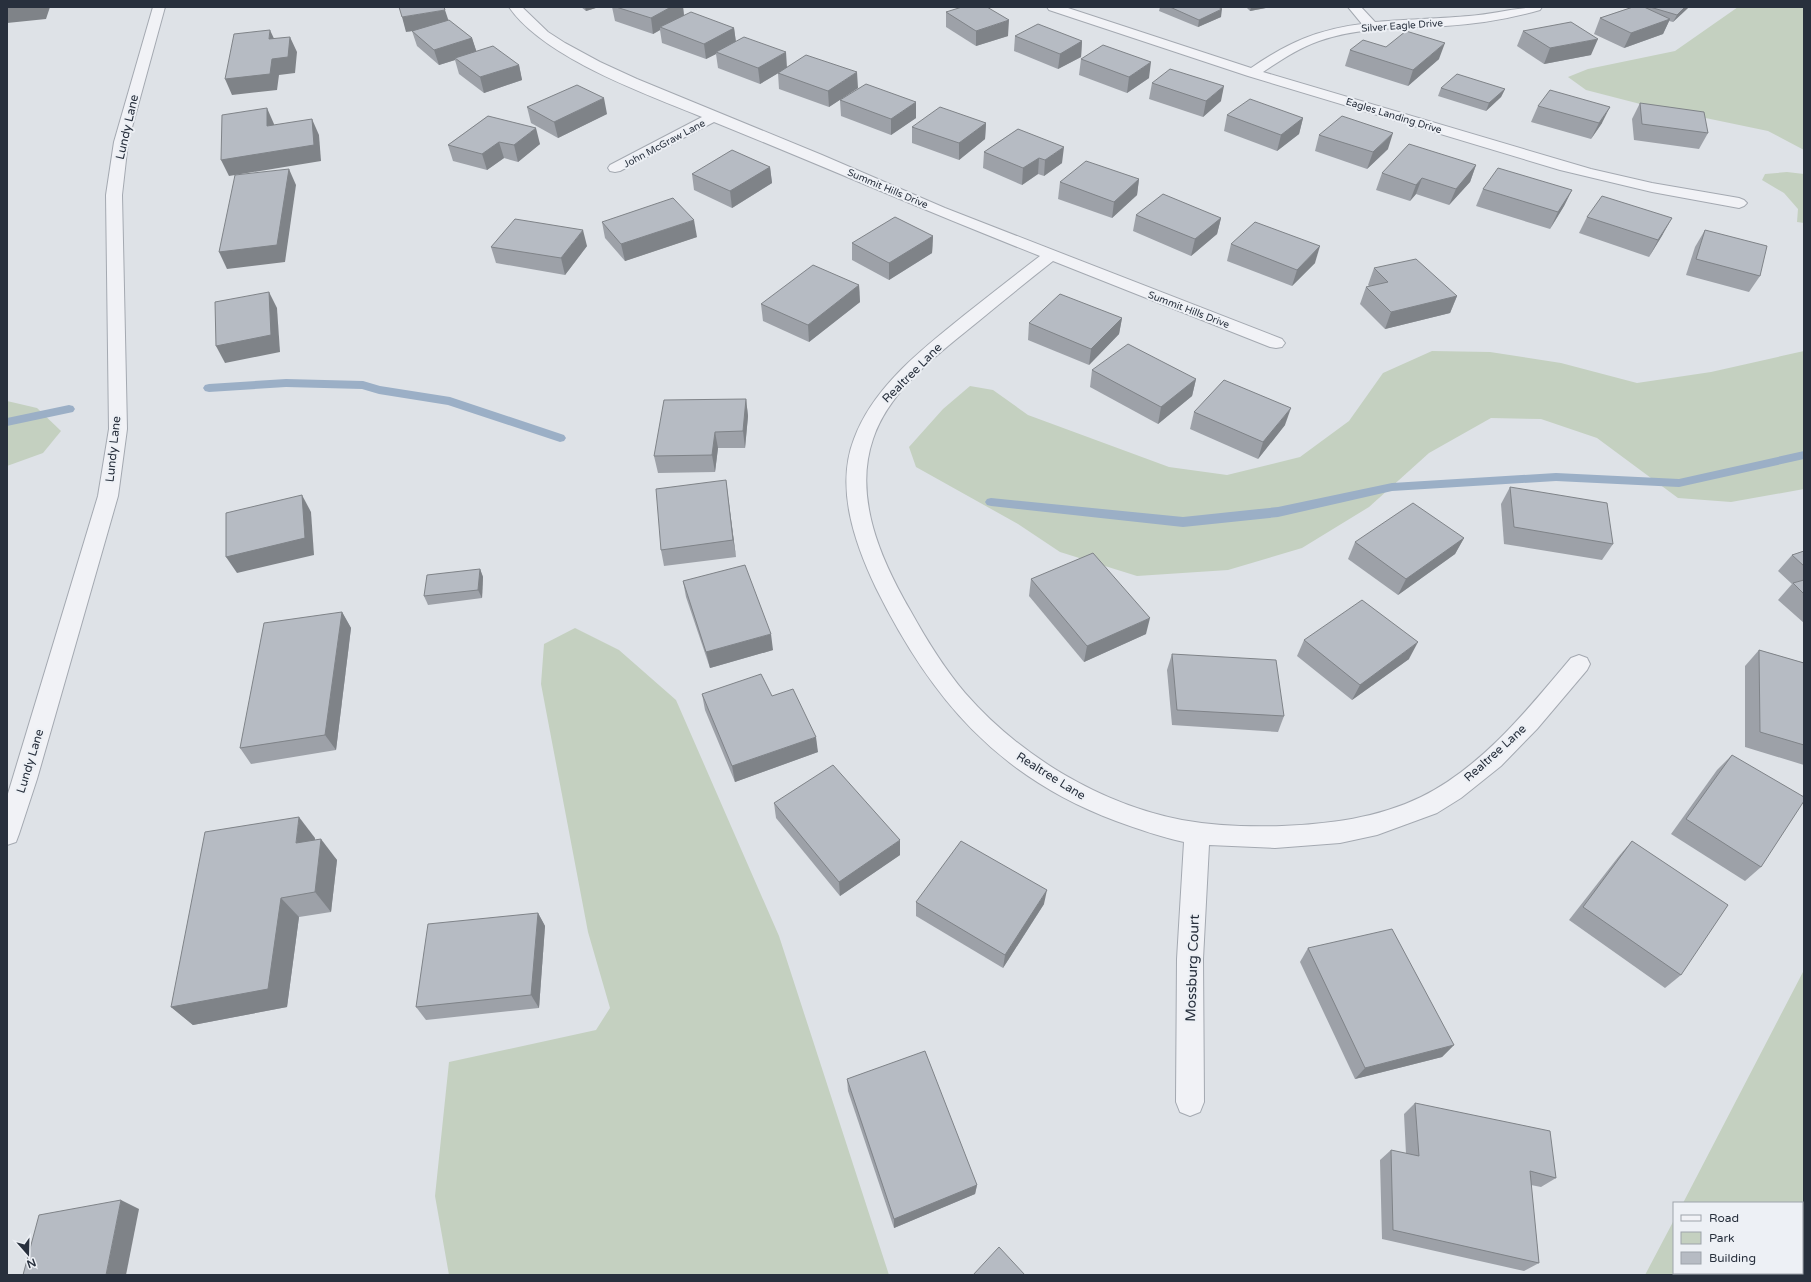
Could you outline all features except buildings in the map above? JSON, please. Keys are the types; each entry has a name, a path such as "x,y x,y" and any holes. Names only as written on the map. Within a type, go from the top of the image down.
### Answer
{"street":[{"name":"Lundy Lane","path":"7,834 27,772 108,496 118,429 114,195 121,142 159,7"},
{"name":"Summit Hills Drive","path":"515,7 529,23 554,42 586,60 713,117 816,157 1051,255 1276,343"},
{"name":"Eagles Landing Drive","path":"1054,7 1254,73 1602,177 1690,196 1739,203"},
{"path":"1354,7 1371,26"},
{"name":"Silver Eagle Drive","path":"1254,73 1291,48 1311,39 1332,33 1371,26 1463,20 1498,15 1536,7"},
{"name":"John McGraw Lane","path":"615,168 713,117"},
{"name":"Realtree Lane","path":"1051,255 1002,293 926,357 884,400 872,419 862,441 857,464 858,504 866,538 887,590 920,648 964,708 992,736 1024,762 1094,802 1167,827 1197,833 1240,837 1312,836 1374,825 1429,805 1476,774 1532,720 1579,664"},
{"name":"Mossburg Court","path":"1190,1102 1190,959 1197,833"}],"green space":[{"path":"1738,7 1804,7 1804,150 1768,131 1648,106 1586,90 1568,77 1588,69 1675,51"},
{"path":"1787,172 1804,174 1804,223 1797,222 1798,209 1784,193 1762,180 1765,174"},
{"path":"1432,351 1490,352 1561,363 1637,383 1711,372 1804,351 1804,489 1731,502 1678,498 1597,438 1541,419 1491,418 1429,453 1369,507 1302,548 1228,570 1137,576 1060,552 1018,524 916,467 909,447 943,409 970,386 993,390 1028,415 1169,467 1227,475 1300,457 1349,421 1383,373"},
{"path":"7,401 37,408 61,431 43,453 7,466"},
{"path":"575,628 619,650 676,700 779,936 889,1275 449,1275 435,1196 449,1062 596,1030 610,1008 588,932 541,684 544,644"},
{"path":"1804,970 1804,1275 1645,1275 1673,1222 1673,1274 1803,1274 1803,1202 1684,1202"}],"waterway":[{"path":"209,388 286,383 363,385 379,390 450,401 560,438"},
{"path":"7,422 69,409"},
{"path":"991,502 1183,522 1278,512 1392,487 1556,477 1679,483 1804,455"}]}
